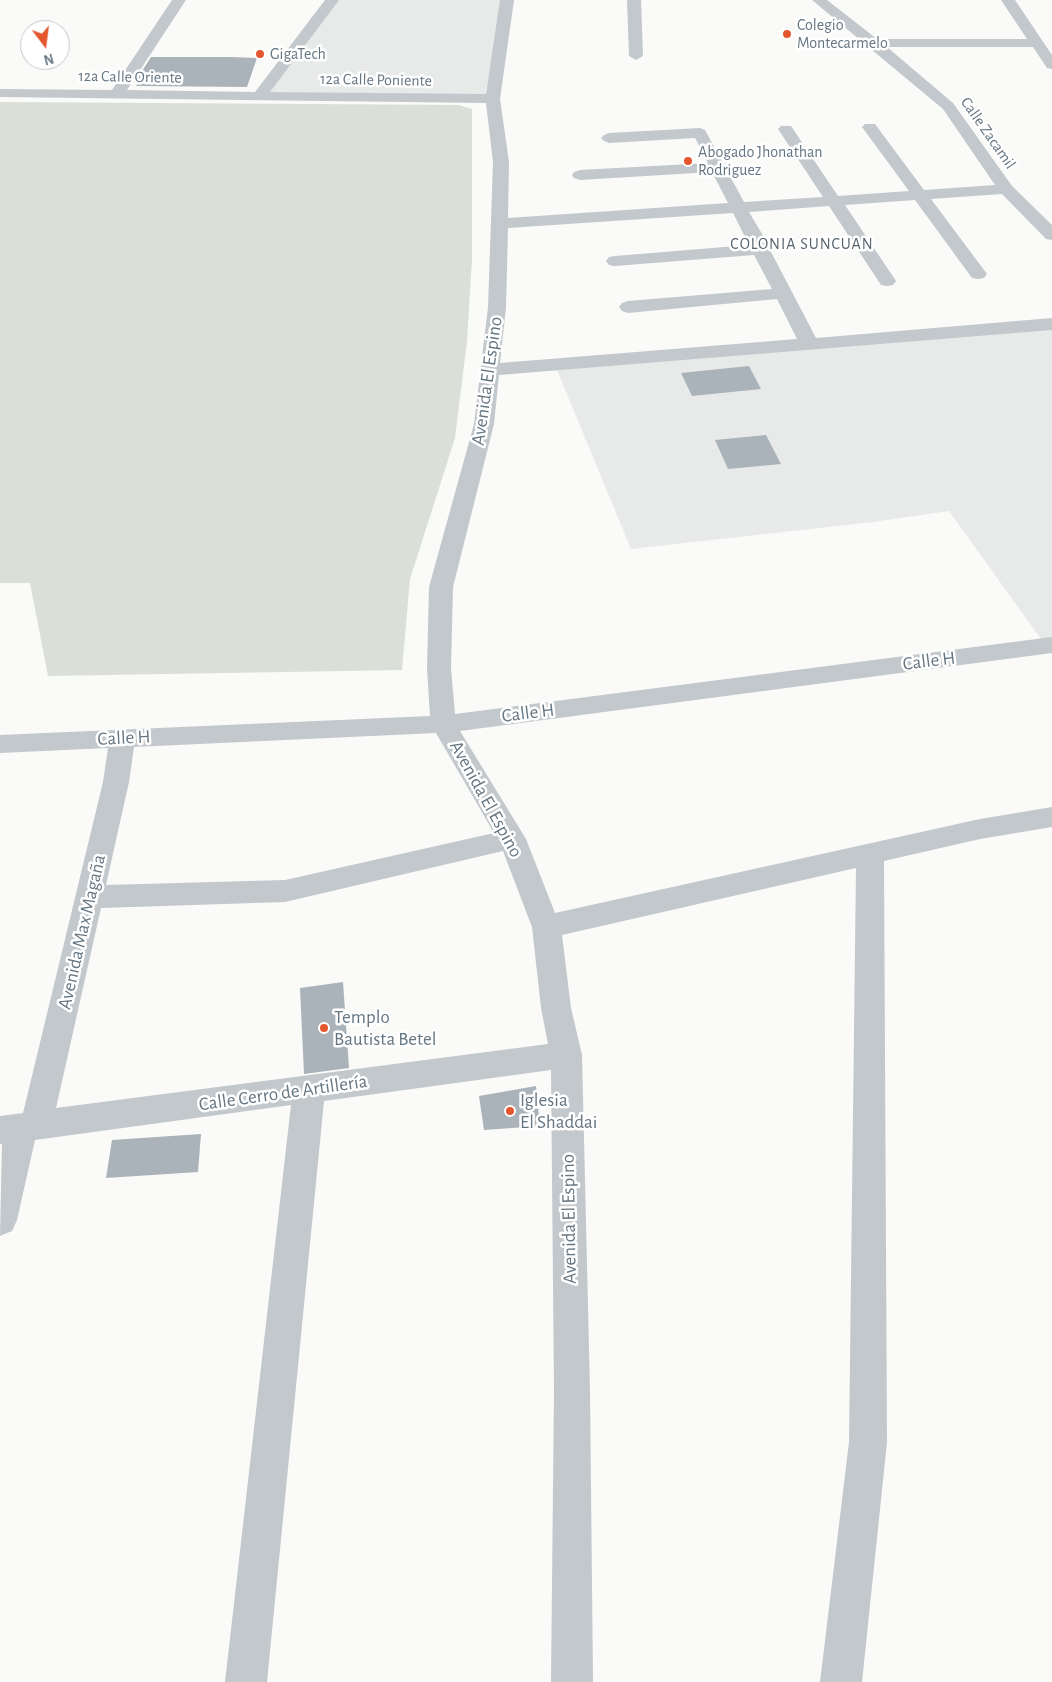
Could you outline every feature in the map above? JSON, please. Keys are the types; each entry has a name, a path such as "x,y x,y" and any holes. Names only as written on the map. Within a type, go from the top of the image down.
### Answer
{"street":[{"path":"116,95 179,0"},
{"path":"259,96 332,0"},
{"name":"Avenida El Espino","path":"507,0 493,99 500,162 497,307 484,424 441,587 439,668 444,724 512,839 546,927 556,1008 566,1055 572,1390 572,1682"},
{"path":"634,0 636,56"},
{"name":"Calle Zacamil","path":"819,0 874,42 948,106 1006,189 1052,235"},
{"path":"1008,0 1052,65"},
{"path":"874,42 1036,43"},
{"name":"12a Calle Oriente","path":"0,93 259,96"},
{"name":"12a Calle Poniente","path":"259,96 493,99"},
{"path":"870,127 978,274"},
{"path":"786,129 887,282"},
{"path":"609,138 700,133 762,249 810,345"},
{"path":"580,175 719,168"},
{"path":"499,224 1006,189"},
{"path":"615,260 762,249"},
{"path":"628,307 784,293"},
{"path":"490,370 1052,324"},
{"name":"Calle H","path":"0,744 444,724 1052,645"},
{"name":"Avenida Max Magaña","path":"0,1220 20,1127 90,897 116,782 123,738"},
{"path":"546,927 980,829 1052,817"},
{"path":"90,897 285,891 512,839"},
{"path":"841,1682 868,1442 870,853"},
{"name":"Calle Cerro de Artillería","path":"20,1127 566,1055"},
{"path":"246,1682 309,1090"}],"shaded area":[{"path":"333,0 506,0 485,95 269,92"},
{"path":"0,102 459,105 472,109 472,259 467,341 455,438 410,579 402,670 48,676 30,583 0,583"},
{"path":"1052,329 1052,638 1041,639 949,511 873,522 631,549 557,370"}],"building":[{"path":"151,57 257,58 247,87 136,86 139,82 135,82"},
{"path":"749,366 761,389 692,396 681,373"},
{"path":"766,435 781,464 728,469 715,440"},
{"name":"Templo Bautista Betel","path":"343,982 349,1068 304,1074 300,988"},
{"name":"Iglesia El Shaddai","path":"536,1086 540,1126 484,1130 479,1096"},
{"path":"201,1134 198,1172 106,1178 112,1140"}],"place":[{"name":"Colegio Montecarmelo","path":"787,34"},
{"name":"GigaTech","path":"260,54"},
{"name":"Abogado Jhonathan Rodriguez","path":"688,161"},
{"name":"Templo Bautista Betel","path":"324,1028"},
{"name":"Iglesia El Shaddai","path":"510,1111"}],"district":[{"name":"COLONIA SUNCUAN","path":"802,244"}]}
